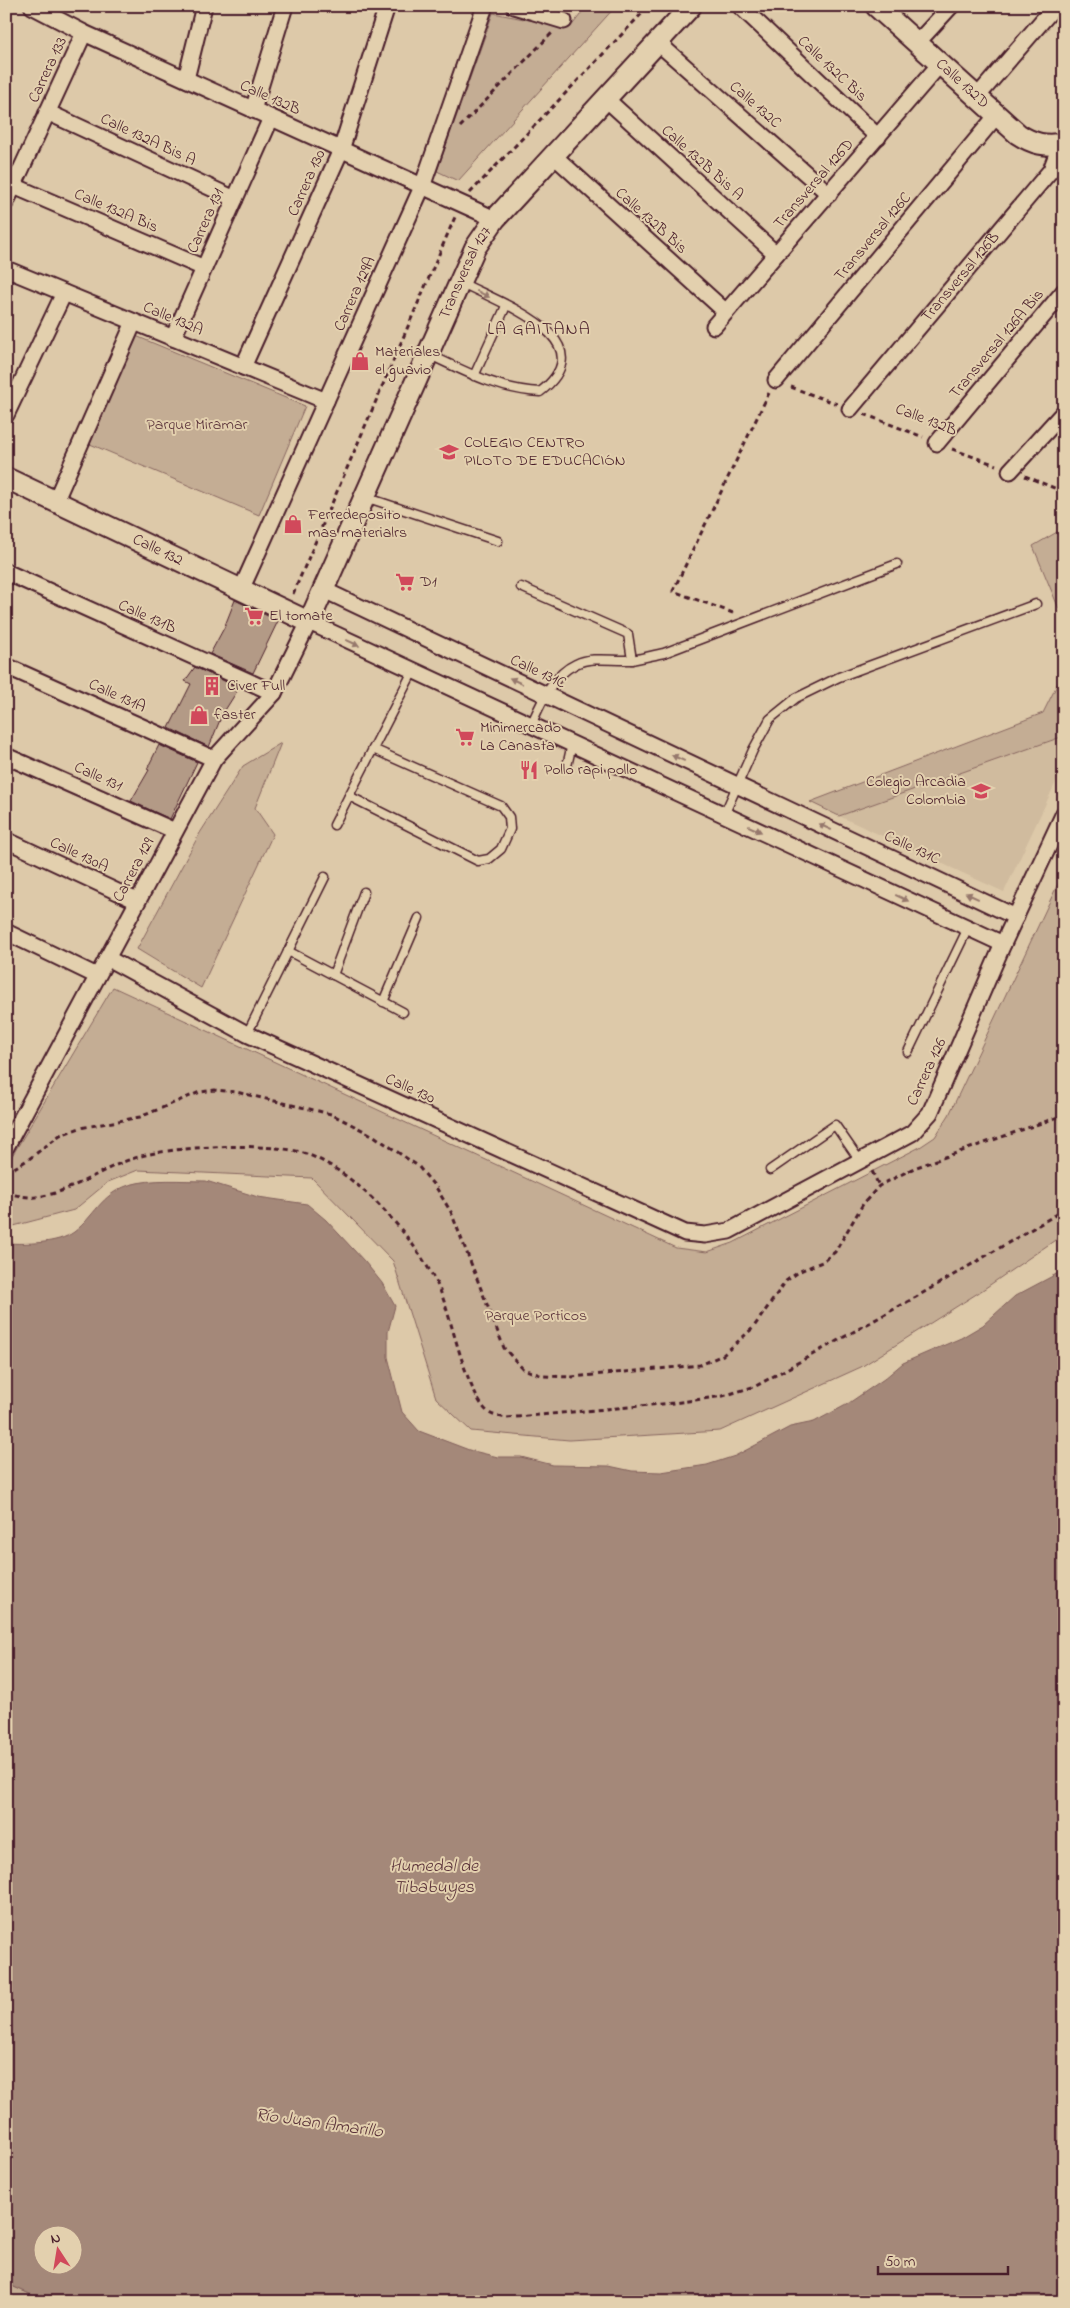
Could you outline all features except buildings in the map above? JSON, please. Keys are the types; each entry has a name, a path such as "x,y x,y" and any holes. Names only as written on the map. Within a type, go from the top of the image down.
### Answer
{"street":[{"name":"Calle 132B","path":"32,6 84,33 495,220"},
{"path":"186,79 204,6"},
{"path":"253,110 285,6"},
{"name":"Carrera 130","path":"243,367 341,150 387,6"},
{"name":"Carrera 129A","path":"241,590 422,187 485,6"},
{"path":"514,6 564,21"},
{"name":"Transversal 127","path":"309,622 475,248 495,220 553,155 691,6"},
{"name":"Calle 132C Bis","path":"740,6 878,137"},
{"name":"Calle 132D","path":"876,6 997,115 1028,140 1047,146 1061,144"},
{"path":"917,44 951,6"},
{"path":"977,97 1055,6"},
{"name":"Carrera 133","path":"6,202 84,33"},
{"name":"Calle 132C","path":"657,42 829,194"},
{"name":"Transversal 126D","path":"714,326 940,64"},
{"name":"Calle 132B Bis A","path":"605,98 776,254"},
{"name":"Calle 132A Bis A","path":"47,112 235,199"},
{"name":"Transversal 126C","path":"776,380 997,115"},
{"name":"Carrera 131","path":"173,338 271,118"},
{"name":"Transversal 126B","path":"850,409 1052,170 1061,144"},
{"name":"Calle 132B Bis","path":"553,155 726,312"},
{"name":"Calle 132A Bis","path":"14,186 204,268"},
{"name":"Calle 132A","path":"6,269 326,401"},
{"name":"Transversal 126A Bis","path":"937,443 1064,291"},
{"path":"6,415 64,293"},
{"path":"55,502 134,322"},
{"path":"1010,471 1064,412"},
{"name":"Calle 132","path":"6,478 309,622"},
{"name":"Calle 131B","path":"6,572 274,693"},
{"name":"Calle 131C","path":"324,590 1016,917"},
{"path":"309,622 1003,944"},
{"name":"Carrera 129","path":"6,1147 214,759 274,693 309,622"},
{"name":"Calle 131A","path":"6,666 214,759"},
{"name":"Calle 131","path":"6,756 175,830"},
{"name":"Carrera 126","path":"705,1235 729,1231 912,1133 930,1113 1003,944 1064,813"},
{"name":"Calle 130A","path":"6,840 137,901"},
{"path":"6,932 97,976"},
{"name":"Calle 130","path":"107,958 247,1034 685,1233 705,1235"}],"lane":[{"path":"428,354 474,376 517,391 540,392 552,383 563,363 559,344 540,324 460,282"},
{"path":"474,376 506,306"},
{"path":"365,497 498,541"},
{"path":"531,725 544,694 564,672 576,663 632,660 664,653 897,564"},
{"path":"520,587 628,634 632,660"},
{"path":"724,815 753,750 770,718 796,698 839,678 1036,604"},
{"path":"334,825 413,670"},
{"path":"566,766 572,744"},
{"path":"349,796 478,861 489,859 501,849 510,829 509,817 501,806 373,749"},
{"path":"247,1034 325,877"},
{"path":"333,975 364,892"},
{"path":"384,1002 419,918"},
{"path":"908,1052 968,928"},
{"path":"288,951 403,1012"},
{"path":"770,1170 835,1125 860,1161"}],"path":[{"path":"454,134 564,21"},
{"path":"751,620 673,591 776,380"},
{"name":"Calle 132B","path":"776,380 1064,492"},
{"path":"6,1173 29,1159 60,1134 80,1128 140,1117 200,1092 215,1090 236,1092 331,1114 374,1136 418,1166 437,1189 451,1212 504,1348 512,1359 523,1369 543,1376 572,1377 700,1365 723,1355 753,1328 786,1281 800,1270 822,1262 835,1252 863,1204 879,1186 914,1168 1064,1115"},
{"path":"6,1194 34,1197 65,1191 109,1167 139,1156 174,1151 247,1146 296,1151 323,1160 372,1198 413,1243 441,1292 477,1398 491,1414 506,1418 673,1403 723,1396 756,1386 916,1297 1064,1210"}],"shaded area":[{"name":"Colegio Arcadia Colombia","path":"1064,736 1064,765 1004,892 839,816"}],"green space":[{"path":"587,6 616,6 458,181 437,171 493,13 570,28"},
{"name":"Parque Miramar","path":"136,336 305,406 259,515 90,444"},
{"path":"1064,528 1064,621 1033,546"},
{"path":"1064,671 1064,736 839,816 810,802 1043,713"},
{"path":"281,743 255,808 273,834 201,988 137,949 200,833 243,766"},
{"name":"Parque Porticos","path":"1064,871 1064,1234 978,1293 861,1367 720,1431 569,1440 471,1431 436,1398 393,1261 312,1178 138,1170 108,1182 74,1210 6,1228 6,1166 113,987 676,1248 707,1252 733,1243 920,1147 935,1137 949,1115"},
{"path":"6,2280 14,2287 48,2302 6,2302"}],"water":[{"name":"Humedal de Tibabuyes","path":"206,1181 258,1197 307,1204 326,1220 365,1262 382,1283 395,1306 388,1332 388,1357 402,1412 419,1431 469,1450 498,1457 521,1457 553,1465 609,1466 632,1471 661,1472 707,1465 735,1456 790,1427 814,1422 846,1405 884,1379 903,1363 961,1338 983,1325 1015,1296 1064,1270 1064,2302 48,2302 14,2287 6,2280 6,1243 50,1241 67,1236 81,1226 104,1200 119,1189 138,1183"}],"place":[{"name":"Materiales el guavio","path":"360,361"},
{"name":"COLEGIO CENTRO PILOTO DE EDUCACIÓN","path":"449,452"},
{"name":"Ferredeposito mas materialrs","path":"293,524"},
{"name":"D1","path":"405,582"},
{"name":"El tomate","path":"254,616"},
{"name":"Civer Full","path":"212,686"},
{"name":"faster","path":"199,715"},
{"name":"Minimercado La Canasta","path":"465,737"},
{"name":"Pollo rapi pollo","path":"529,770"},
{"name":"Colegio Arcadia Colombia","path":"981,791"}],"district":[{"name":"LA GAITANA","path":"539,330"}],"water label":[{"name":"Río Juan Amarillo","path":"319,2124"}]}
